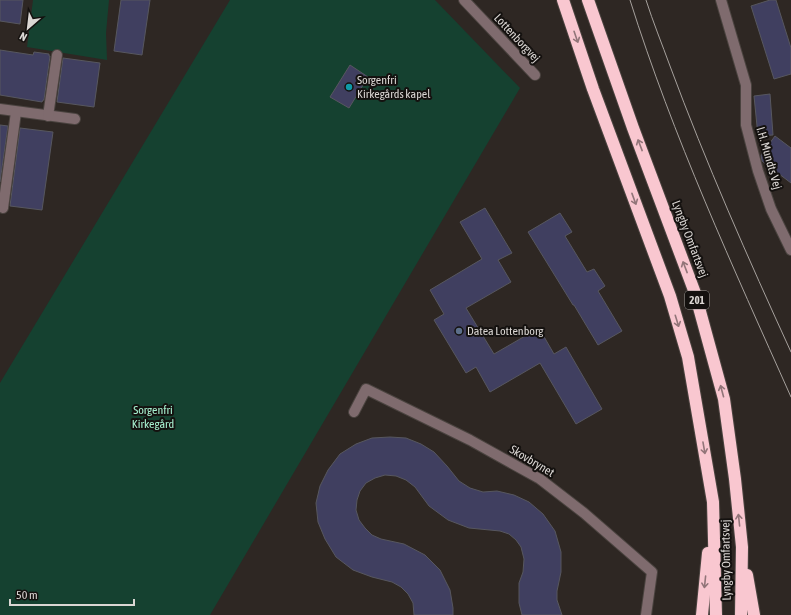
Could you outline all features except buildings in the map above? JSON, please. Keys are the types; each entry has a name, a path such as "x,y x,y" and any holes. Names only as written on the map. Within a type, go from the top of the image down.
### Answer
{"highway":[{"name":"Lyngby Omfartsvej","path":"563,0 593,89 674,311 688,357 713,502 716,615"},
{"name":"Lyngby Omfartsvej","path":"588,0 633,128 695,293 724,399 735,479 742,547 741,615"},
{"path":"702,615 713,502"},
{"path":"742,547 754,615"}],"street":[{"name":"Lottenborgvej","path":"464,0 535,75"},
{"name":"I.H. Mundts Vej","path":"721,0 746,85 746,125 758,171 772,209 791,250"},
{"path":"48,116 57,55"},
{"path":"0,109 75,120"},
{"path":"2,208 16,112"},
{"name":"Skovbrynet","path":"354,412 366,389 470,440 540,479 584,513 652,572 646,615"}],"green space":[{"path":"33,0 109,0 106,33 107,60 27,47"},
{"name":"Sorgenfri Kirkegård","path":"230,0 435,0 520,88 210,615 0,615 0,383"}],"tram line":[{"path":"630,0 665,102 685,152 726,250 791,397"},
{"path":"646,0 713,174 743,246 791,352"}],"place":[{"name":"Sorgenfri Kirkegårds kapel","path":"349,87"},
{"name":"Datea Lottenborg","path":"459,331"}]}
